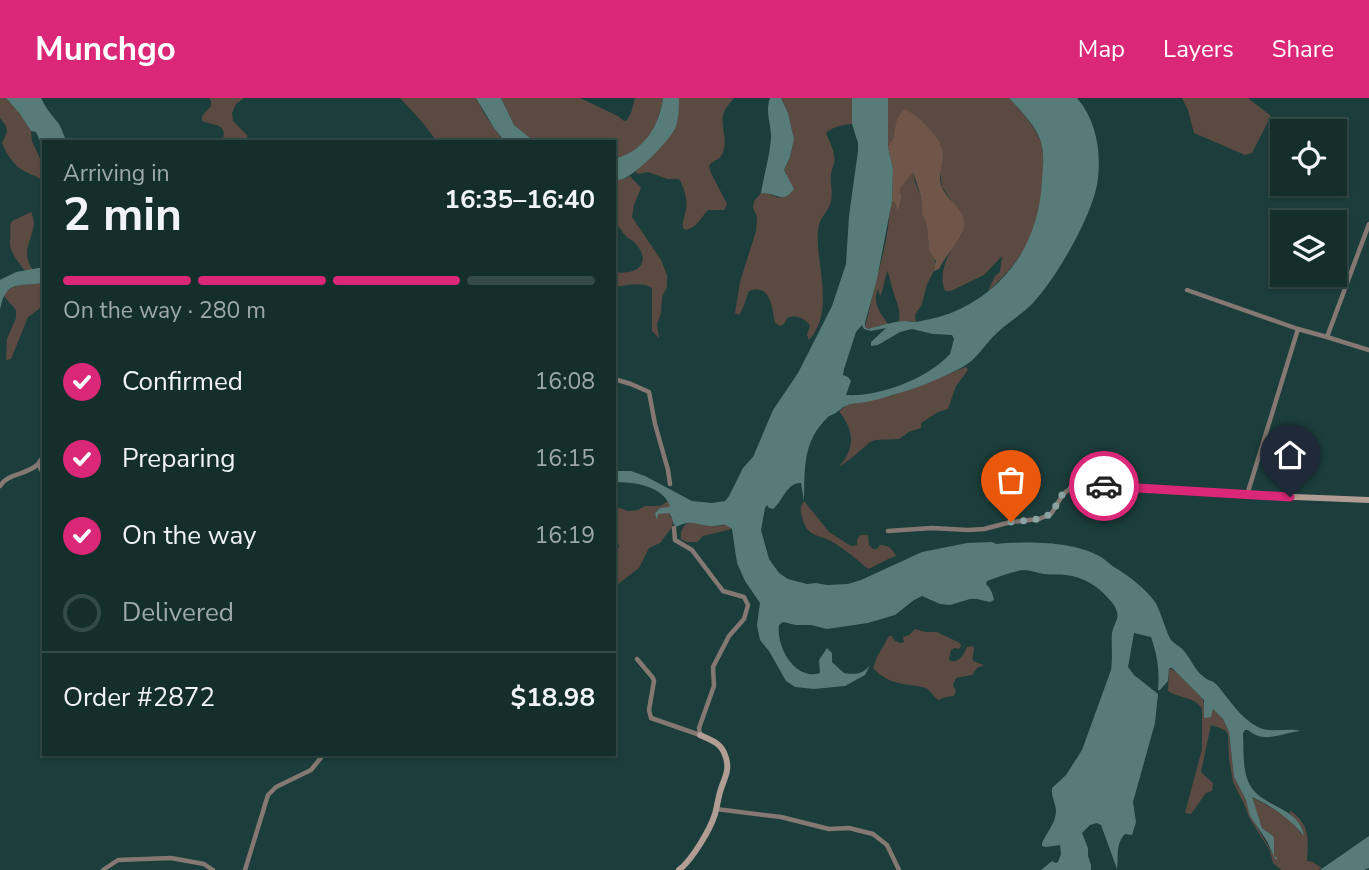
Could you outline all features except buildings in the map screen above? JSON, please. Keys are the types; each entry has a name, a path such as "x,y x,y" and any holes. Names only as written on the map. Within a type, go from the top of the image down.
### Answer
{"street":[{"path":"1327,337 1369,224"},
{"path":"1186,290 1298,329 1369,350"},
{"path":"1247,495 1298,329"},
{"path":"616,380 649,392 670,484"},
{"path":"0,486 10,477 34,468 42,458"},
{"path":"38,464 42,471"},
{"path":"888,531 932,528 968,530 1039,519 1051,514 1066,490 1084,485 1369,500"},
{"path":"674,528 675,540 692,550 723,592 744,597 748,605 744,619 730,636 713,667 714,686 699,728 700,735"},
{"path":"637,659 654,681 649,710 651,718 719,744 725,752 729,769 708,828 686,865 679,870"},
{"path":"245,870 268,795 276,787 311,770 322,756"},
{"path":"716,809 780,817 829,829 849,828 873,834 887,845 899,870"},
{"path":"103,870 118,860 171,858 204,864 213,870"}],"shaded area":[{"path":"0,98 6,98 31,131 32,141 42,163 42,181 17,166 11,159 2,143 7,132 0,118"},
{"path":"6,98 41,98 59,124 66,140 42,140 42,145 36,132 31,131"},
{"path":"209,98 244,98 236,104 232,113 233,121 247,135 248,140 223,140 222,128 202,121 211,101"},
{"path":"400,98 476,98 501,138 436,140"},
{"path":"476,98 501,98 514,125 533,140 503,140"},
{"path":"501,98 580,98 624,121 631,113 635,98 663,98 658,119 649,137 634,150 616,158 616,140 533,140 514,125"},
{"path":"663,98 679,98 678,120 673,132 637,170 624,179 616,180 616,158 642,144 654,128"},
{"path":"679,98 734,98 723,117 724,151 709,166 727,204 724,210 708,210 696,224 686,230 683,225 686,198 679,179 635,172 672,133"},
{"path":"770,98 781,98 788,113 794,139 784,170 794,189 783,197 761,193 770,144"},
{"path":"781,98 852,98 852,124 835,127 826,133 834,156 831,174 832,198 818,230 823,301 817,328 809,340 807,335 810,326 803,319 790,317 780,326 775,323 769,298 762,291 749,291 739,315 735,313 740,282 756,231 754,201 761,193 780,198 787,175 784,170 794,139 788,113"},
{"path":"852,98 888,98 888,147 893,169 892,201 877,279 865,323 868,329 905,321 923,321 951,313 989,290 1018,260 1028,241 1040,201 1043,154 1033,127 1009,98 1077,98 1089,116 1096,136 1098,178 1090,209 1052,279 1032,304 999,331 972,360 961,368 919,387 845,406 820,426 809,446 804,501 801,483 792,486 773,509 767,505 765,508 761,530 769,559 779,573 788,579 827,585 848,584 922,552 967,543 1050,543 1078,548 1101,557 1151,597 1172,641 1183,650 1201,674 1217,685 1246,719 1263,729 1301,731 1267,737 1248,730 1243,733 1245,769 1253,790 1295,818 1304,836 1267,804 1252,797 1262,828 1273,836 1274,856 1278,859 1275,859 1267,841 1250,816 1246,800 1234,777 1229,732 1223,719 1213,709 1211,717 1205,718 1204,700 1172,668 1169,668 1168,681 1158,690 1159,676 1151,637 1134,633 1128,667 1158,694 1155,723 1133,802 1136,822 1132,835 1125,834 1120,842 1117,869 1101,825 1097,823 1090,825 1082,833 1088,848 1091,870 1041,870 1052,861 1058,862 1061,854 1060,845 1042,846 1056,815 1052,788 1066,775 1082,750 1111,670 1112,633 1117,612 1104,594 1090,583 1072,576 1023,570 987,581 994,600 990,602 970,599 950,605 940,604 922,596 895,615 868,623 827,629 783,622 779,625 779,634 784,652 795,667 803,672 820,673 819,660 827,648 832,653 832,662 844,673 859,673 870,665 865,675 845,686 814,689 795,687 786,681 760,640 757,625 760,603 737,563 732,529 726,525 691,523 676,527 669,513 658,514 657,520 655,513 660,508 670,506 661,493 638,484 616,482 616,471 631,471 692,501 712,503 725,501 729,496 743,468 753,457 773,410 798,373 832,306 846,264 858,143 852,124","holes":["862,325 864,329 871,331 886,328 871,342 871,346 912,329 952,335 954,339 950,354 913,380 886,390 846,395 851,381 843,375 856,332"]},
{"path":"888,98 1009,98 1027,118 1038,136 1043,149 1043,174 1035,224 1022,253 988,291 1000,272 1002,256 984,275 951,291 945,291 944,268 949,253 962,234 955,206 942,187 941,145 920,120 895,131 888,147"},
{"path":"1182,98 1248,98 1271,116 1252,153 1245,155 1194,133"},
{"path":"904,109 934,133 942,147 941,185 964,221 960,237 939,269 934,271 936,261 929,250 921,196 913,172 900,188 902,195 898,211 892,201 893,169 888,147 893,139 897,119"},
{"path":"913,171 921,196 929,249 936,265 922,304 915,315 916,322 892,323 899,321 899,312 887,271 882,292 880,296 878,289 876,299 888,324 868,329 865,327 885,246 890,206 892,201 898,209 902,195 899,188"},
{"path":"630,176 641,188 632,217 661,260 667,275 667,287 662,297 657,324 659,338 652,331 652,288 639,284 616,287 616,272 635,270 640,266 643,257 634,242 616,224 616,180"},
{"path":"31,212 34,227 27,254 33,270 25,271 11,248 10,225 12,221"},
{"path":"42,267 42,283 14,286 6,293 0,310 0,280 16,272"},
{"path":"42,283 42,307 28,317 11,359 6,360 7,339 16,318 16,310 3,295 16,286"},
{"path":"966,367 968,370 956,386 948,409 938,412 921,423 921,428 899,439 870,442 839,467 848,453 851,439 848,425 839,411 847,405 893,395"},
{"path":"668,501 671,504 669,509 655,512 656,515 661,512 669,513 673,521 672,527 660,543 649,548 639,568 616,585 616,549 619,545 616,543 616,507 628,511 645,506 660,506"},
{"path":"804,501 829,532 851,546 857,545 860,535 868,535 869,545 873,549 880,545 885,546 896,556 868,569 836,544 806,528 801,512"},
{"path":"693,521 713,526 726,525 732,529 703,536 697,542 687,542 681,539 682,530"},
{"path":"915,629 937,632 960,643 959,649 951,650 951,661 959,659 967,647 973,646 973,661 984,665 977,668 972,675 956,678 953,685 956,691 954,696 938,700 926,688 889,680 873,668 889,636 901,643 904,642 903,637"},
{"path":"1169,668 1202,698 1204,716 1213,709 1223,719 1229,732 1234,777 1253,820 1274,856 1273,836 1262,828 1251,797 1285,817 1301,834 1301,826 1289,813 1291,811 1302,822 1307,833 1307,861 1322,868 1281,870 1273,863 1270,851 1250,819 1233,782 1228,735 1220,728 1211,725 1201,772 1213,783 1212,791 1206,793 1191,814 1185,813 1202,749 1202,709 1195,702 1168,691"},
{"path":"1369,836 1369,868 1320,870"}],"way so far":[{"path":"1011,522 1046,517 1055,509 1062,494 1073,487 1104,486"}],"route":[{"path":"1104,486 1290,497"}]}
